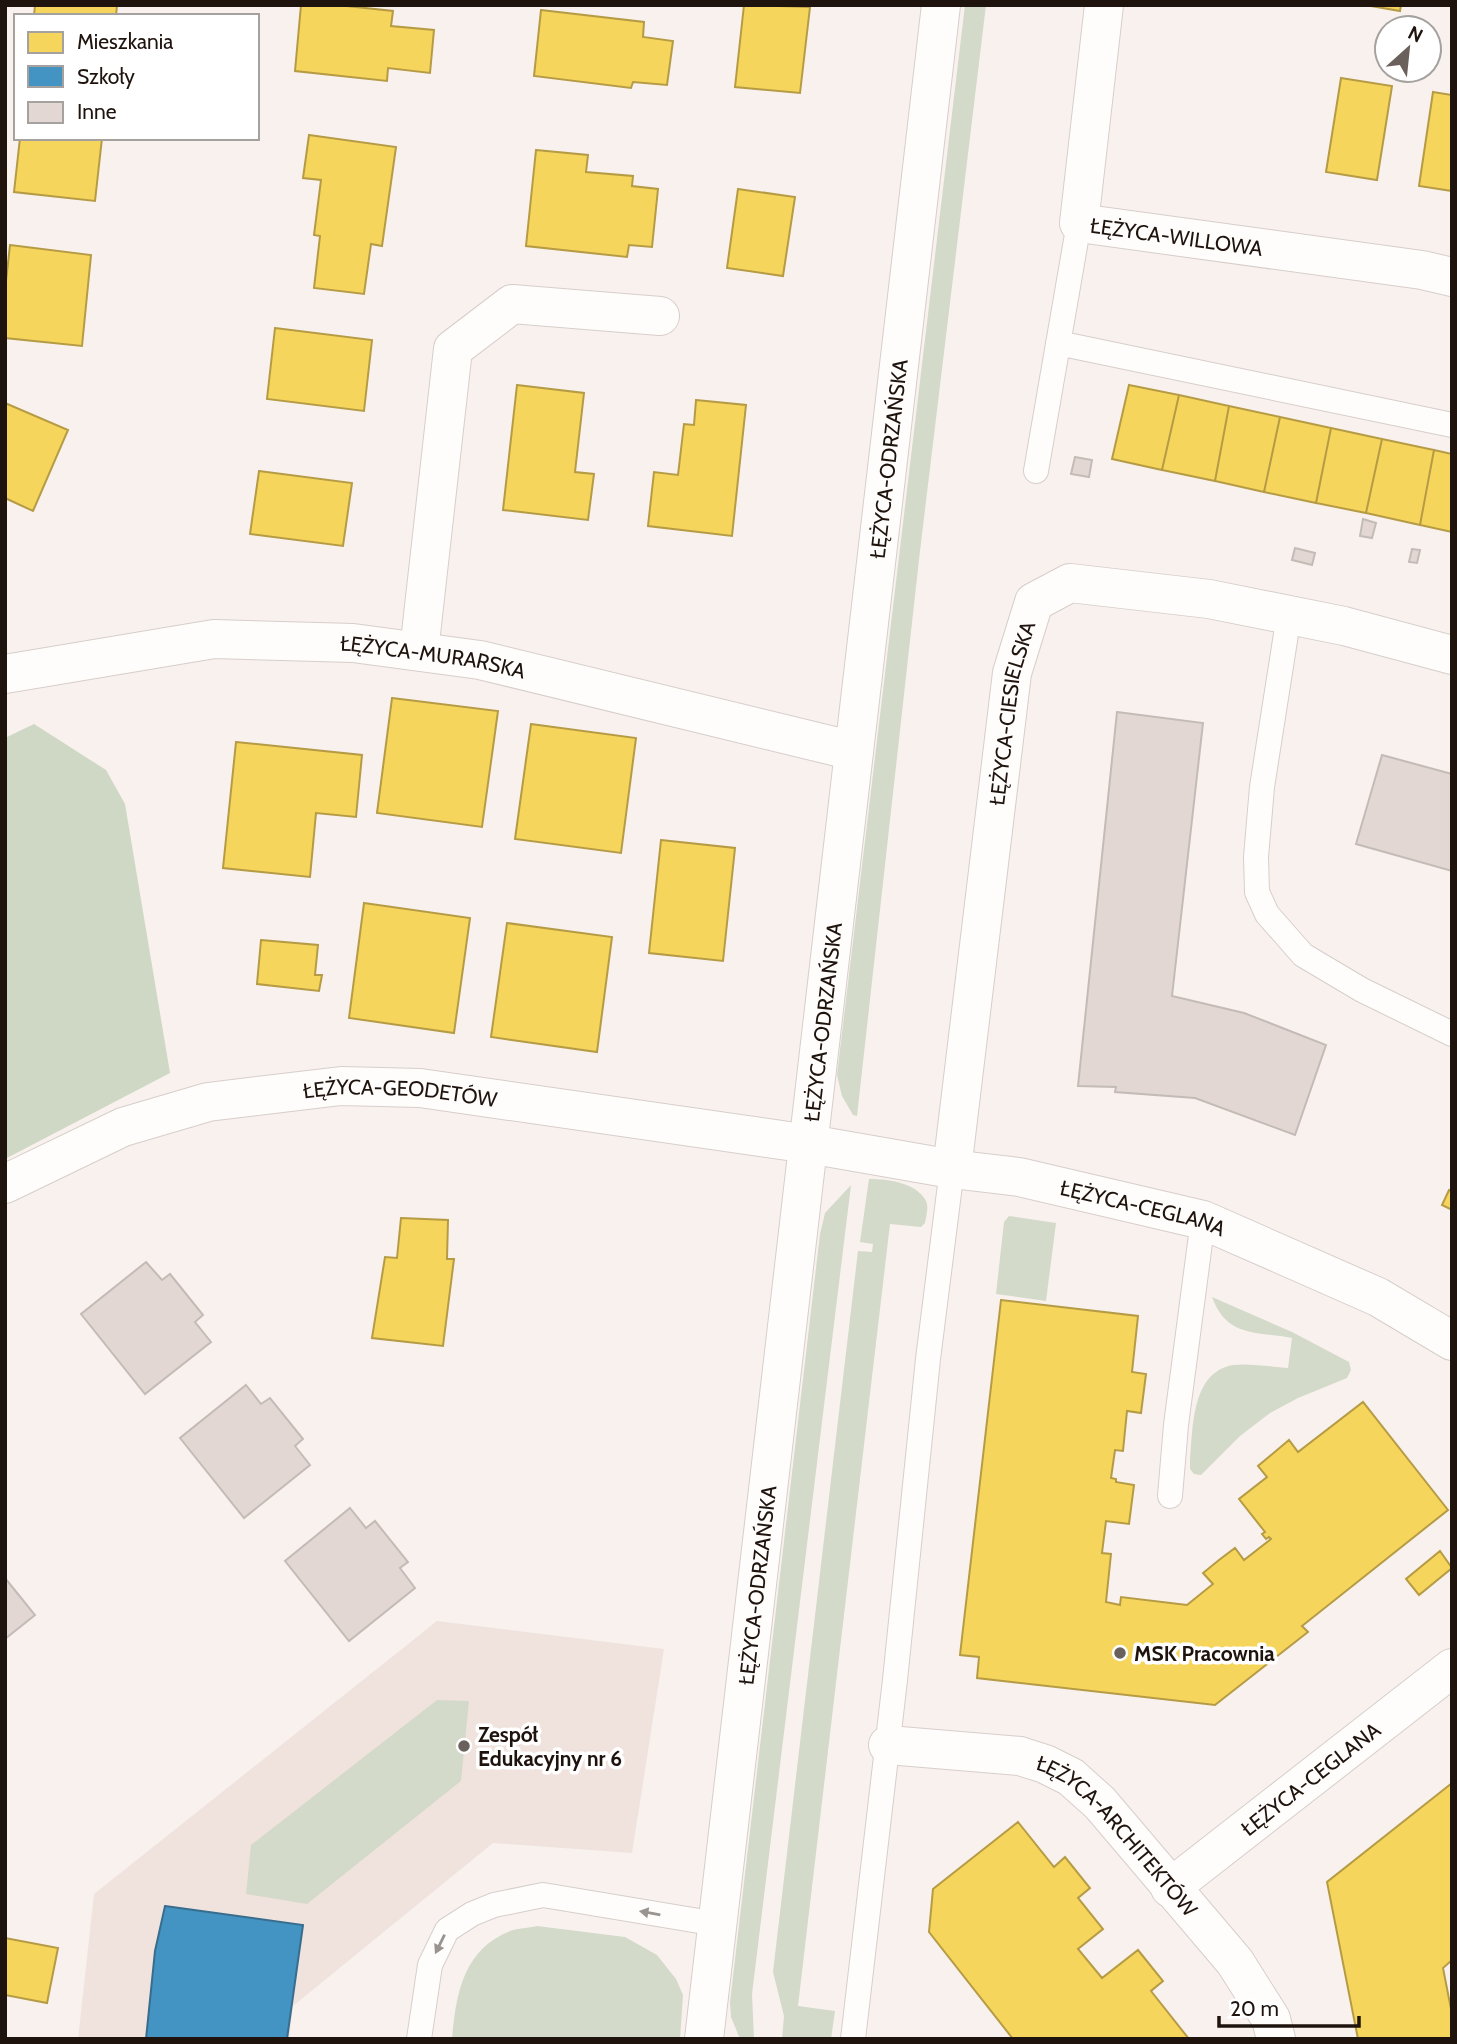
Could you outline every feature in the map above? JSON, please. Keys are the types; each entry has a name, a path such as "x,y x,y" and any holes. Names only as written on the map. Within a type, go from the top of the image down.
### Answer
{"street":[{"name":"ŁĘŻYCA-ODRZAŃSKA","path":"704,2039 941,5"},
{"name":"ŁĘŻYCA-WILLOWA","path":"1104,5 1079,223 1422,270 1452,277"},
{"path":"419,651 453,349 512,304 660,316"},
{"name":"ŁĘŻYCA-CIESIELSKA","path":"952,1169 1012,673 1034,602 1070,583 1209,599 1344,626 1452,655"},
{"name":"ŁĘŻYCA-MURARSKA","path":"5,674 214,639 354,643 480,660 854,751"},
{"name":"ŁĘŻYCA-GEODETÓW","path":"5,1184 123,1127 208,1102 341,1087 420,1088 809,1144"},
{"name":"ŁĘŻYCA-CEGLANA","path":"809,1144 952,1169 1019,1177 1203,1220 1378,1297 1452,1341"},
{"name":"ŁĘŻYCA-CEGLANA","path":"1170,1888 1452,1668"},
{"name":"ŁĘŻYCA-ARCHITEKTÓW","path":"888,1745 1010,1754 1054,1768 1071,1777 1100,1803 1235,1962 1271,2019 1276,2039"}],"lane":[{"path":"1036,471 1079,223"},
{"path":"1058,343 1452,425"},
{"path":"1289,615 1262,787 1256,857 1257,892 1267,914 1303,955 1362,990 1452,1034"},
{"path":"853,2039 888,1745 928,1359 952,1169"},
{"path":"1170,1496 1176,1425 1203,1220"},
{"path":"419,2039 430,1965 447,1930 472,1914 494,1905 542,1895 717,1924"}],"shaded area":[{"name":"Zespół Edukacyjny nr 6","path":"437,1621 664,1649 632,1853 493,1843 293,2006 289,2039 78,2039 94,1894"}],"green space":[{"path":"965,5 986,5 920,551 857,1116 853,1115 842,1096 837,1075"},
{"path":"34,724 106,770 125,804 170,1073 5,1159 5,738"},
{"path":"869,1179 908,1186 926,1201 927,1212 925,1223 921,1227 890,1224 798,2006 835,2011 831,2039 782,2039 784,2016 773,1972 858,1251 872,1252 873,1244 860,1242"},
{"path":"851,1185 752,1994 754,2039 740,2039 731,2017 730,2002 820,1234 825,1213"},
{"path":"1009,1216 1056,1223 1046,1301 996,1294 1004,1222"},
{"path":"1212,1297 1292,1332 1349,1362 1351,1370 1347,1378 1270,1413 1240,1436 1201,1475 1194,1474 1190,1469 1192,1433 1197,1404 1209,1378 1219,1370 1233,1365 1288,1368 1292,1338 1255,1333 1234,1326 1218,1310"},
{"path":"437,1700 469,1701 461,1781 307,1904 246,1894 251,1845"},
{"path":"537,1926 625,1937 657,1955 676,1979 683,1995 680,2039 452,2039 460,1990 472,1962 494,1939 513,1930"}],"building: Mieszkania":[{"path":"35,5 117,5 116,14 34,14"},
{"path":"301,5 337,5 393,11 391,26 434,30 430,73 388,68 387,81 295,71"},
{"path":"744,5 810,7 800,93 735,87"},
{"path":"1365,5 1401,5 1400,11"},
{"path":"541,10 644,22 643,37 673,41 667,85 633,82 631,88 534,76"},
{"path":"1341,78 1392,86 1377,180 1326,172"},
{"path":"1433,92 1452,95 1452,191 1419,186"},
{"path":"309,135 396,147 382,246 371,244 364,294 314,288 320,236 314,235 321,180 303,178"},
{"path":"20,140 102,140 95,201 14,192"},
{"path":"536,150 588,155 586,172 633,176 632,186 658,189 652,247 629,245 627,257 526,246"},
{"path":"738,189 795,197 783,276 727,268"},
{"path":"10,245 91,255 82,346 5,338 5,290"},
{"path":"275,328 372,340 364,411 267,399"},
{"path":"517,385 584,393 575,472 594,474 588,520 503,510"},
{"path":"1129,385 1179,395 1162,470 1112,459"},
{"path":"1179,395 1229,406 1215,481 1162,470"},
{"path":"696,400 746,405 732,536 648,526 654,472 678,475 684,424 694,425"},
{"path":"5,403 68,430 33,511 5,498"},
{"path":"1229,406 1280,417 1264,492 1215,481"},
{"path":"1280,417 1331,428 1316,503 1264,492"},
{"path":"1331,428 1382,439 1366,513 1316,503"},
{"path":"1382,439 1434,450 1420,525 1366,513"},
{"path":"1434,450 1452,454 1452,532 1420,525"},
{"path":"259,471 352,483 343,546 250,534"},
{"path":"392,698 498,711 482,827 377,813"},
{"path":"531,724 636,738 621,853 515,839"},
{"path":"236,742 362,755 356,817 316,813 310,877 223,868"},
{"path":"661,840 735,848 723,961 649,953"},
{"path":"364,903 470,918 454,1033 349,1018"},
{"path":"507,923 612,937 597,1052 491,1037"},
{"path":"261,940 318,945 315,975 322,975 319,991 257,984"},
{"path":"1449,1190 1452,1191 1452,1210 1442,1205"},
{"path":"401,1218 448,1220 447,1259 454,1259 443,1346 372,1338 385,1257 397,1258"},
{"path":"1001,1300 1138,1316 1132,1372 1146,1374 1141,1413 1127,1411 1123,1451 1115,1450 1111,1478 1116,1479 1116,1482 1134,1485 1129,1524 1106,1521 1102,1553 1111,1554 1106,1602 1120,1605 1121,1597 1187,1605 1213,1584 1203,1573 1219,1560 1235,1548 1244,1560 1271,1539 1266,1539 1262,1534 1265,1532 1239,1499 1267,1477 1258,1466 1289,1440 1298,1452 1363,1402 1448,1510 1302,1626 1308,1632 1215,1705 977,1678 979,1657 960,1655"},
{"path":"1440,1551 1452,1568 1419,1595 1406,1579"},
{"path":"1452,1783 1452,1960 1443,1968 1452,2014 1452,2039 1358,2039 1327,1882"},
{"path":"1018,1822 1054,1867 1065,1857 1090,1888 1078,1898 1103,1929 1078,1949 1102,1978 1138,1950 1163,1981 1151,1991 1189,2039 1013,2039 929,1932 933,1889"},
{"path":"5,1938 58,1948 47,2003 5,1995"}],"building: Szkoły":[{"path":"165,1906 303,1925 287,2039 146,2039 155,1951"}],"building: Inne":[{"path":"1075,457 1092,460 1089,477 1071,474"},
{"path":"1363,519 1376,523 1372,538 1360,536"},
{"path":"1295,548 1315,553 1312,565 1292,560"},
{"path":"1412,549 1420,550 1417,563 1409,562"},
{"path":"1117,712 1203,723 1172,996 1244,1013 1326,1045 1295,1135 1195,1098 1115,1092 1116,1087 1078,1086"},
{"path":"1382,755 1452,774 1452,871 1356,844"},
{"path":"146,1262 162,1280 170,1274 203,1315 195,1322 211,1342 145,1394 81,1314"},
{"path":"246,1385 261,1404 270,1398 303,1439 295,1446 310,1465 244,1518 180,1438"},
{"path":"350,1508 366,1528 375,1521 408,1562 400,1568 415,1588 349,1641 285,1561"},
{"path":"5,1578 35,1615 5,1639"}],"place":[{"name":"MSK Pracownia","path":"1120,1653"},
{"name":"Zespół Edukacyjny nr 6","path":"464,1746"}]}
